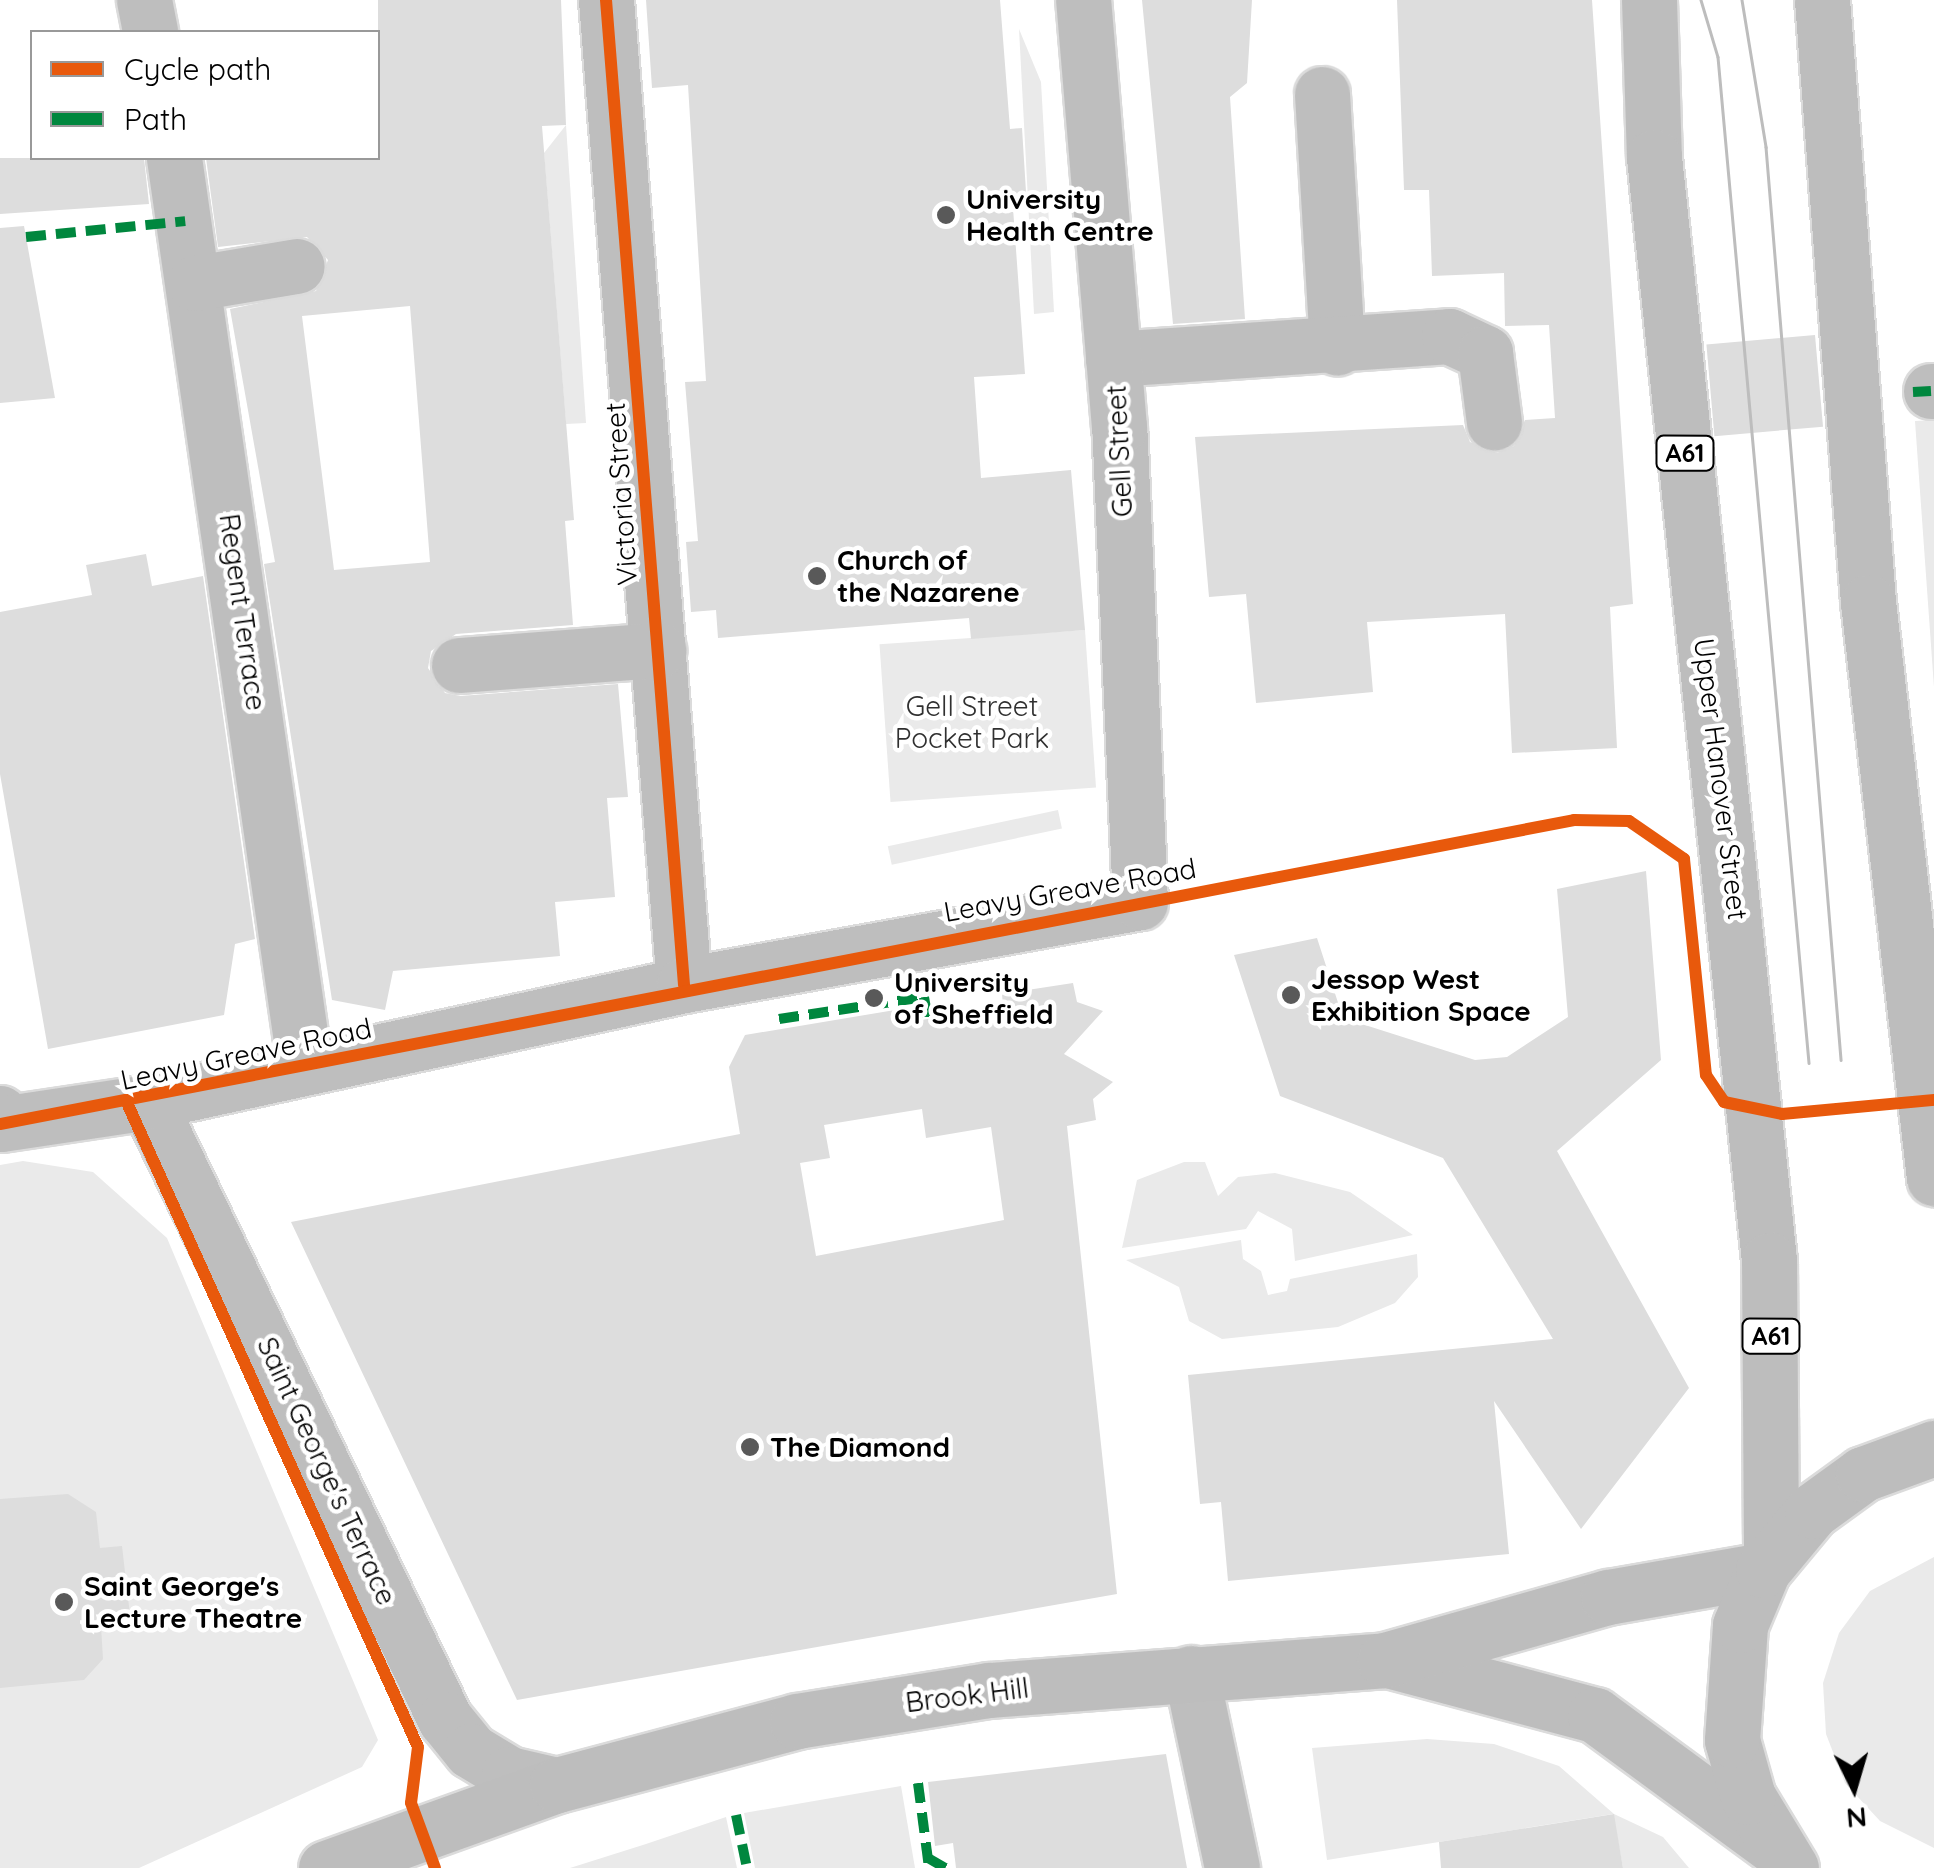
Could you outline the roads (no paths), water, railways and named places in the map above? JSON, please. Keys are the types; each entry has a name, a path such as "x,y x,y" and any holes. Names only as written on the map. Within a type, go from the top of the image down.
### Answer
{"main road":[{"name":"Upper Hanover Street","path":"1649,0 1654,158 1770,1260 1767,1564"},
{"path":"1822,0 1868,602 1934,1178"},
{"path":"1783,1858 1738,1769 1729,1711 1733,1652 1767,1564 1836,1491 1934,1448"},
{"name":"Brook Hill","path":"326,1868 558,1784 816,1718 1191,1673 1385,1660 1608,1597 1767,1564"},
{"name":"Brook Hill","path":"1385,1660 1595,1715 1783,1858"}],"street":[{"path":"144,0 150,30"},
{"name":"Victoria Street","path":"606,0 684,985"},
{"name":"Gell Street","path":"1084,0 1114,359 1140,902"},
{"path":"1322,94 1337,348"},
{"name":"Regent Terrace","path":"174,160 305,1068"},
{"path":"195,283 297,266"},
{"path":"1114,359 1337,348 1448,336 1485,353 1494,422"},
{"path":"459,664 660,668"},
{"name":"Leavy Greave Road","path":"1,1118 148,1102 684,985 1140,902"},
{"name":"Saint George's Terrace","path":"148,1102 445,1718 472,1751 509,1774 558,1784"},
{"path":"1191,1673 1232,1868"}],"tram line":[{"path":"1701,0 1718,57 1809,1063"},
{"path":"1742,0 1766,147 1841,1060"}],"place":[{"name":"University Health Centre","path":"946,215"},
{"name":"Church of the Nazarene","path":"817,576"},
{"name":"Jessop West Exhibition Space","path":"1291,995"},
{"name":"University of Sheffield","path":"874,998"},
{"name":"The Diamond","path":"750,1447"},
{"name":"Saint George's Lecture Theatre","path":"64,1602"}],"park label":[{"name":"Gell Street Pocket Park","path":"972,722"}]}
